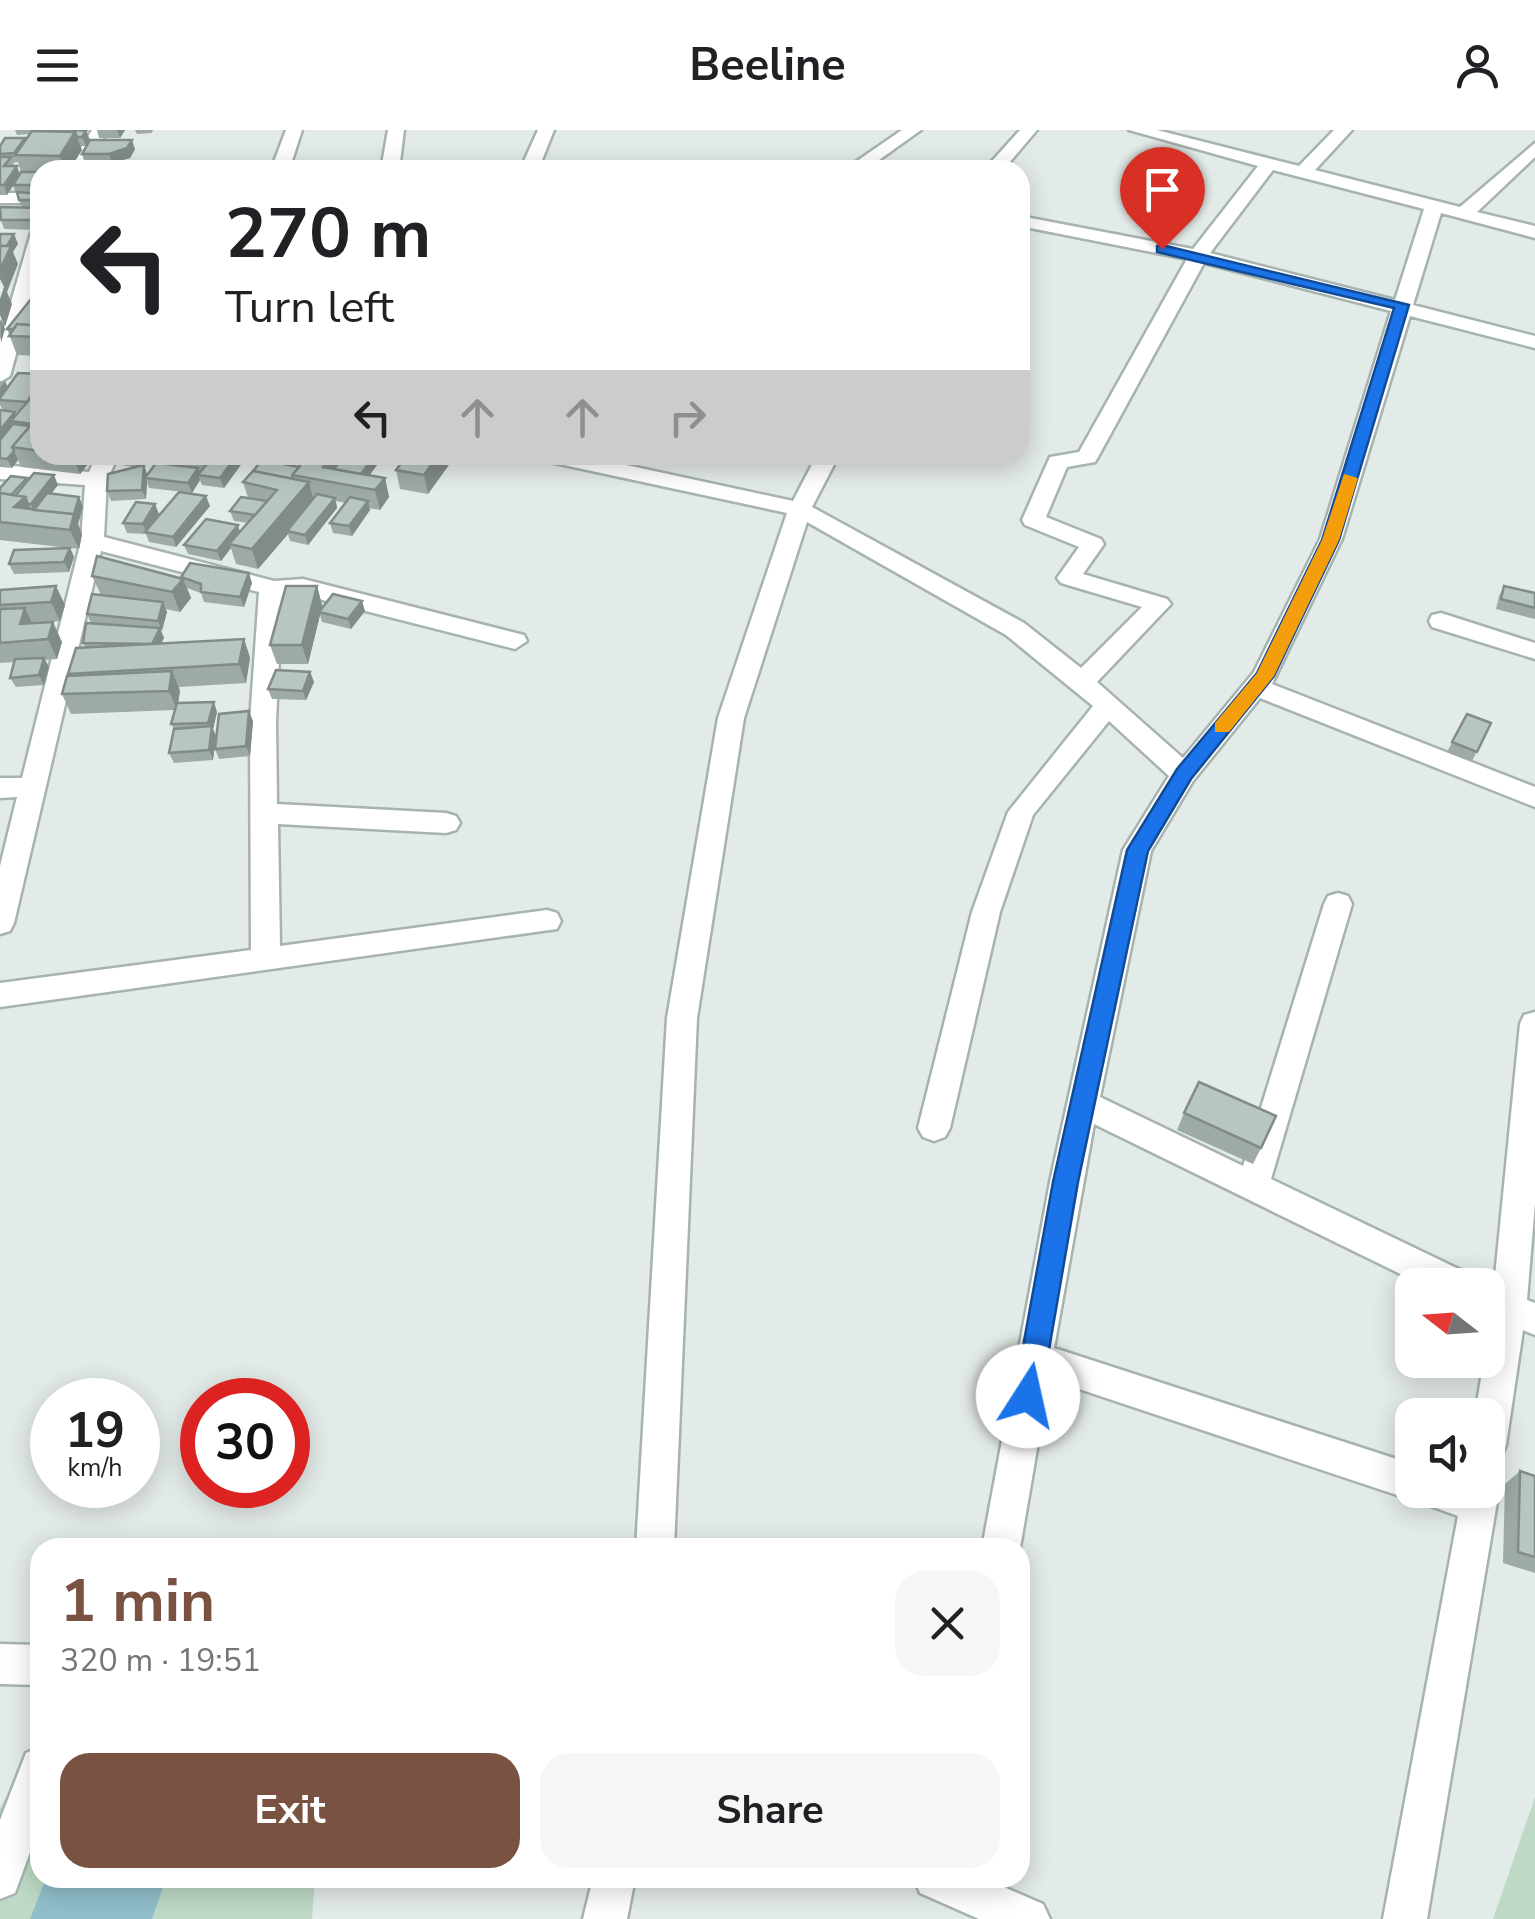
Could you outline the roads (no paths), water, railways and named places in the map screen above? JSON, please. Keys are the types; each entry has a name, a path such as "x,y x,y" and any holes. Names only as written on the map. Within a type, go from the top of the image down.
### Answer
{"street":[{"path":"81,160 100,130"},
{"path":"284,160 294,130"},
{"path":"392,160 396,130"},
{"path":"533,160 546,130"},
{"path":"868,160 912,130"},
{"path":"1002,160 1028,130"},
{"path":"1137,130 1535,232"},
{"path":"1302,173 1344,130"},
{"path":"63,148 88,148"},
{"path":"1465,213 1535,148"},
{"path":"1082,682 1158,604 1069,578 1093,544 1033,520 1058,462 1087,457 1198,256 1268,165"},
{"path":"0,198 30,198"},
{"path":"1002,1538 1082,1104 1138,850 1184,774 1265,676 1330,540 1434,205"},
{"path":"1030,223 1198,256 1535,342"},
{"path":"27,378 0,376 10,296 30,245"},
{"path":"0,923 92,541 96,480 103,465"},
{"path":"653,465 800,509 1015,630 1082,682 1184,774"},
{"path":"656,1538 682,1018 731,718 800,509 823,465"},
{"path":"0,472 96,480"},
{"path":"92,541 271,588 303,587 515,641"},
{"path":"266,960 264,721 271,588"},
{"path":"1441,621 1535,651"},
{"path":"1256,686 1535,797"},
{"path":"934,1128 986,912 1022,812 1108,705"},
{"path":"0,788 32,787"},
{"path":"264,813 446,823"},
{"path":"1253,1186 1338,904"},
{"path":"0,996 547,920"},
{"path":"1496,1398 1510,1310 1535,1024"},
{"path":"1082,1104 1422,1268"},
{"path":"1034,1358 1395,1476"},
{"path":"1405,1919 1477,1508"},
{"path":"0,1664 30,1666"},
{"path":"0,1878 30,1795"},
{"path":"605,1919 612,1888"},
{"path":"958,1888 1028,1919"}],"waterway":[{"path":"91,1919 102,1888"}]}
